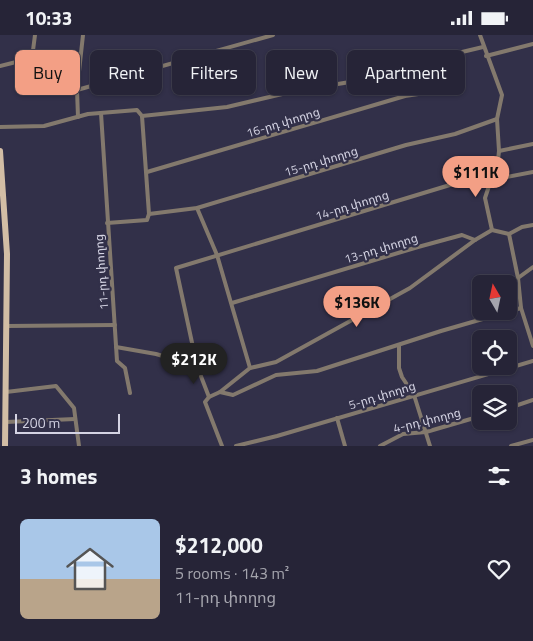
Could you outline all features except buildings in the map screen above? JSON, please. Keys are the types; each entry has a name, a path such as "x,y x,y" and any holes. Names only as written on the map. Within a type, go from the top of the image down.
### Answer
{"main road":[{"path":"0,151 7,326 5,446"}],"street":[{"path":"0,66 32,58 35,35"},
{"path":"80,69 85,35"},
{"path":"80,89 273,35"},
{"path":"480,35 486,56 502,95 497,119 499,151 493,179 485,198 492,229"},
{"path":"486,56 533,44"},
{"path":"142,116 227,107 296,91 350,82 362,60 368,58 395,68 483,47"},
{"path":"77,95 78,117"},
{"name":"16-րդ փողոց","path":"147,172 412,95"},
{"path":"0,127 44,126 101,113 137,110 142,116 149,214"},
{"name":"11-րդ փողոց","path":"101,113 116,347"},
{"name":"15-րդ փողոց","path":"107,223 147,220 149,214 197,208 406,145 454,134 497,119"},
{"path":"499,151 533,144"},
{"name":"14-րդ փողոց","path":"197,367 176,268 473,178 485,177 493,179 533,172"},
{"path":"197,208 217,255 250,368"},
{"path":"222,446 205,402 209,397 220,392 250,368 276,362 410,289 475,239 492,229 509,234 522,227 533,225"},
{"path":"509,234 518,275"},
{"name":"13-րդ փողոց","path":"232,303 427,244 462,235 475,239"},
{"path":"533,267 518,277 521,308 533,346"},
{"path":"220,392 233,395 276,375 317,371 521,308"},
{"path":"7,326 115,325"},
{"path":"399,345 399,367 402,377 414,395 430,446"},
{"path":"130,393 126,368 117,361 116,347 156,354 197,367 209,397"},
{"name":"5-րդ փողոց","path":"236,446 337,419 533,361"},
{"path":"6,392 56,386 74,408 79,446"},
{"path":"517,405 533,400"},
{"path":"6,421 75,419"},
{"path":"337,419 345,446"},
{"name":"4-րդ փողոց","path":"380,446 403,434 426,432 472,419"},
{"path":"511,446 533,440"}]}
